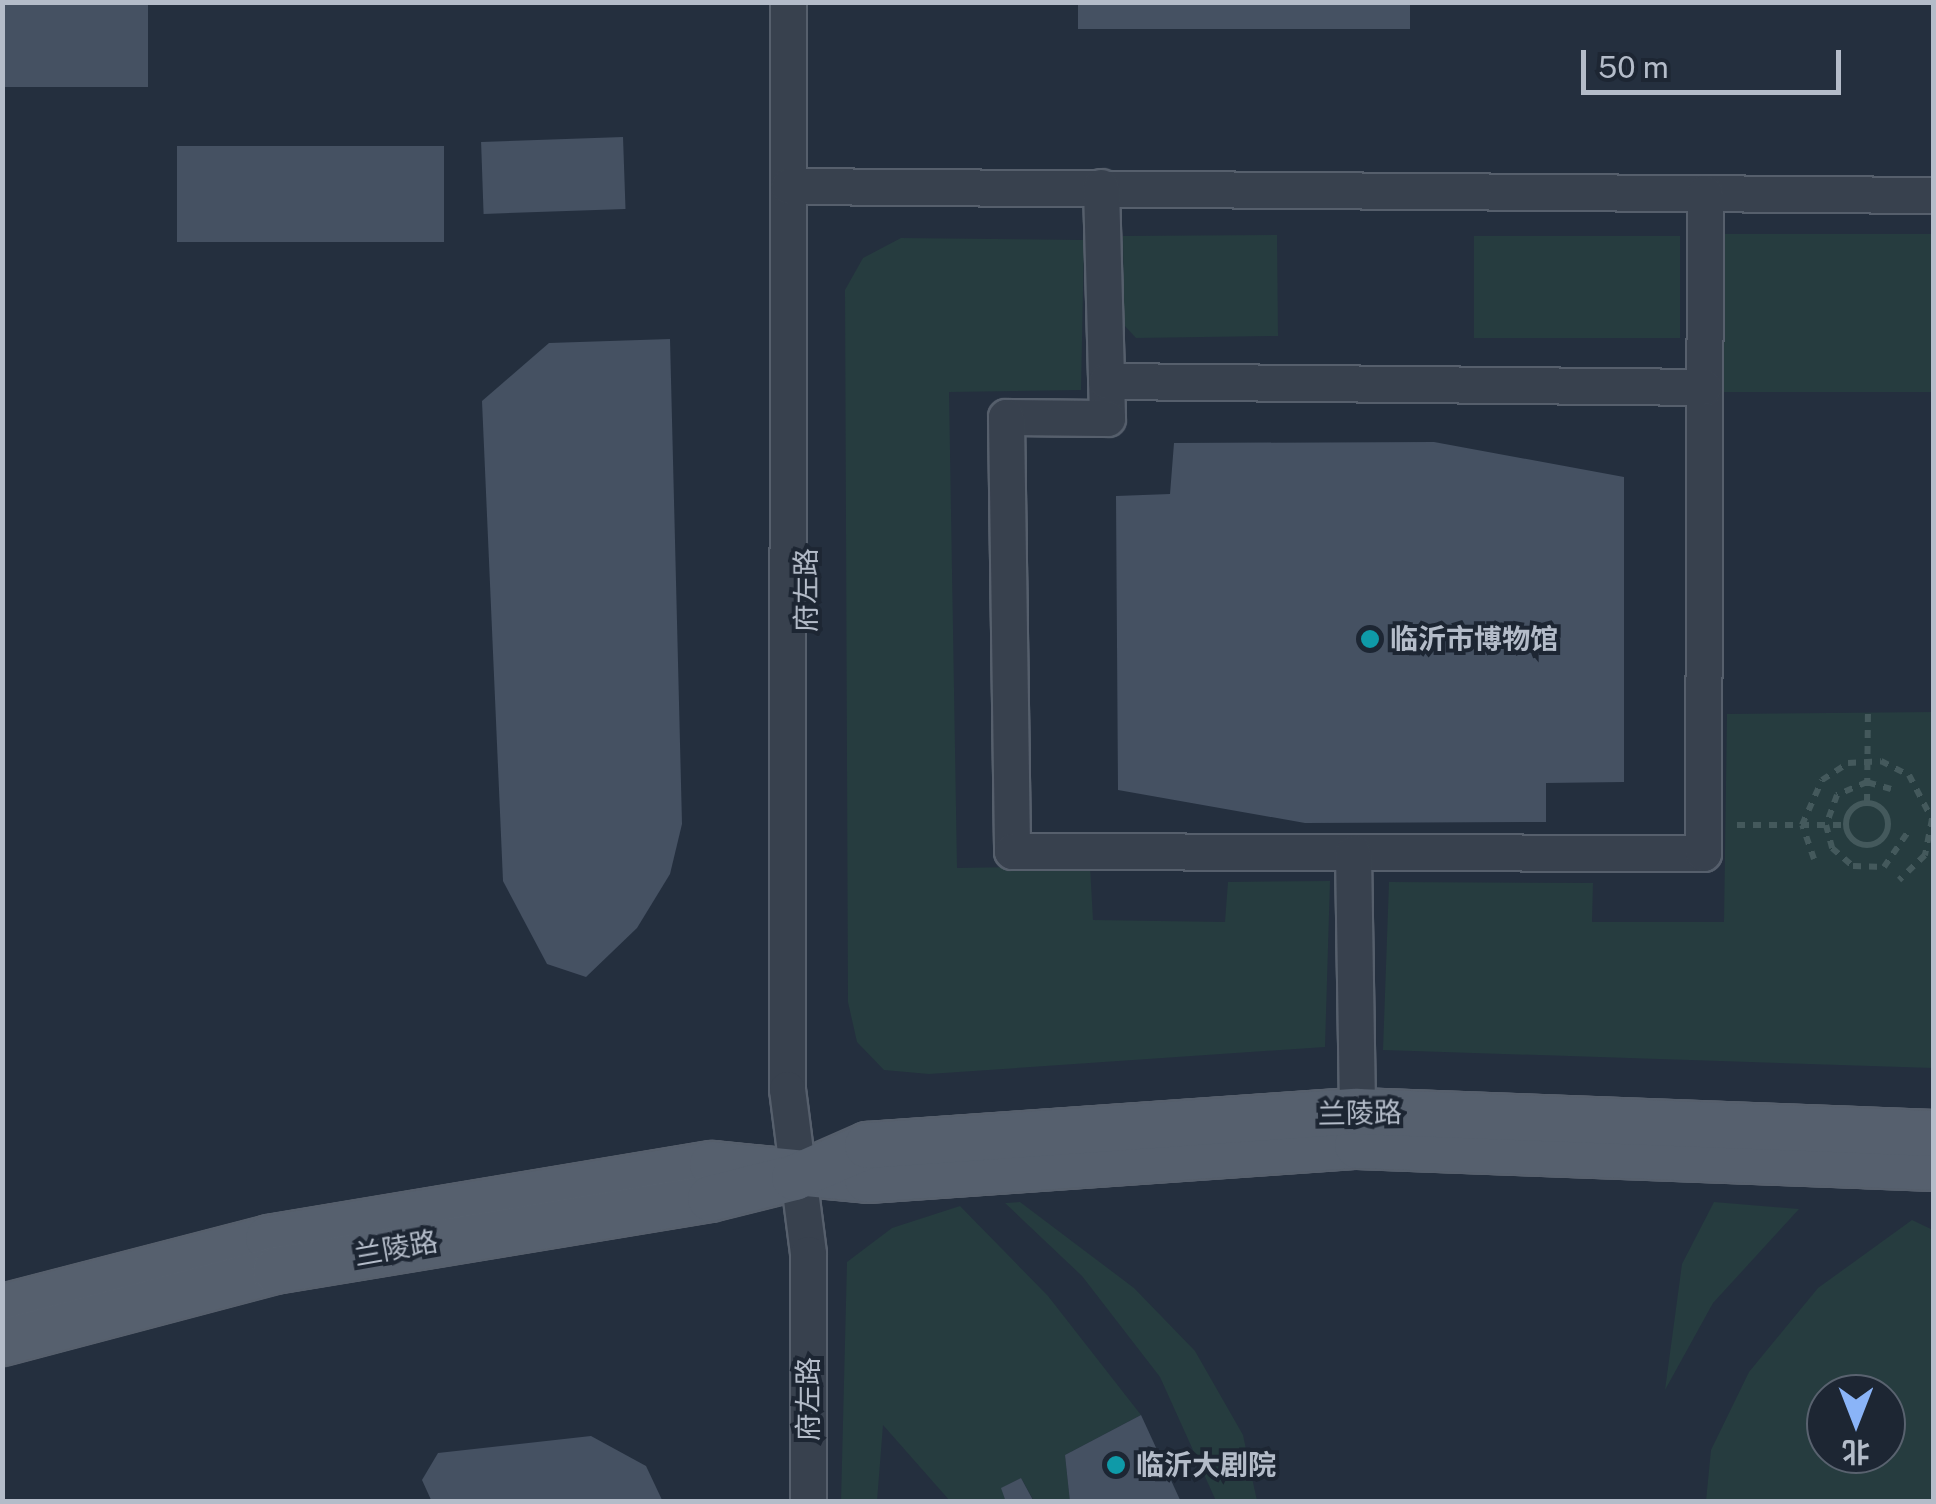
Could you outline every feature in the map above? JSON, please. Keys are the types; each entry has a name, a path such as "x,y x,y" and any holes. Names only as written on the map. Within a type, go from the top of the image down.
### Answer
{"main road":[{"name":"兰陵路","path":"2,1307 268,1238 448,1204 712,1164 794,1178 867,1145 1357,1111 1934,1133"},
{"name":"兰陵路","path":"2,1342 275,1270 794,1178 1357,1145 1934,1166"}],"street":[{"name":"府左路","path":"788,2 798,185"},
{"name":"府左路","path":"790,1502 798,185 806,2"},
{"path":"798,185 1934,195"},
{"path":"1101,187 1107,418 1006,417 1012,851 1702,853 1705,193"},
{"path":"1106,382 1704,387"},
{"path":"1354,853 1357,1111"},
{"name":"府左路","path":"794,1178 808,1254 808,1502"}],"path":[{"path":"1702,826 1846,825 1868,802 1868,713"},
{"path":"1814,859 1802,826 1822,780 1868,760 1909,775 1927,799 1930,842 1899,880"},
{"path":"1891,789 1868,782 1837,795 1826,826 1832,848 1866,868 1901,852 1910,829"},
{"path":"1846,825 1864,845 1883,838 1886,812 1868,802"}],"green space":[{"path":"1720,234 1933,234 1933,392 1720,392"},
{"path":"1277,235 1278,336 1136,338 1124,325 1123,236"},
{"path":"1474,236 1680,236 1680,338 1474,338"},
{"path":"901,238 1084,240 1081,390 949,392 957,868 1090,866 1093,920 1225,922 1228,882 1330,881 1325,1047 929,1074 884,1070 857,1042 848,1002 845,290 863,258"},
{"path":"1933,712 1933,1068 1383,1050 1389,882 1593,883 1592,922 1724,922 1727,714"},
{"path":"1020,1202 1134,1288 1195,1351 1243,1435 1257,1501 1216,1501 1160,1377 1082,1276 1005,1203"},
{"path":"1714,1202 1799,1209 1713,1303 1665,1390 1682,1264"},
{"path":"960,1206 1048,1296 1141,1415 1065,1455 1070,1501 1034,1501 1021,1478 1002,1488 1006,1501 950,1501 883,1425 877,1501 841,1502 847,1262 892,1228"},
{"path":"1912,1220 1933,1230 1933,1501 1706,1501 1711,1450 1749,1372 1818,1288"}],"building":[{"path":"2,2 148,2 148,87 2,87"},
{"path":"1078,2 1410,2 1410,29 1078,29"},
{"path":"623,137 626,209 484,214 481,142"},
{"path":"177,146 444,146 444,242 177,242"},
{"path":"670,339 682,824 670,874 637,928 586,977 547,964 503,881 482,401 549,343"},
{"name":"临沂市博物馆","path":"1434,442 1624,477 1624,782 1546,783 1546,822 1305,823 1118,790 1116,496 1170,494 1174,443"},
{"name":"临沂大剧院","path":"1141,1415 1181,1502 1070,1502 1065,1455"},
{"path":"591,1436 646,1466 663,1502 432,1502 422,1480 438,1453"},
{"path":"1021,1478 1034,1502 1006,1502 1001,1488"}],"place":[{"name":"临沂市博物馆","path":"1370,639"},
{"name":"临沂大剧院","path":"1116,1465"}]}
